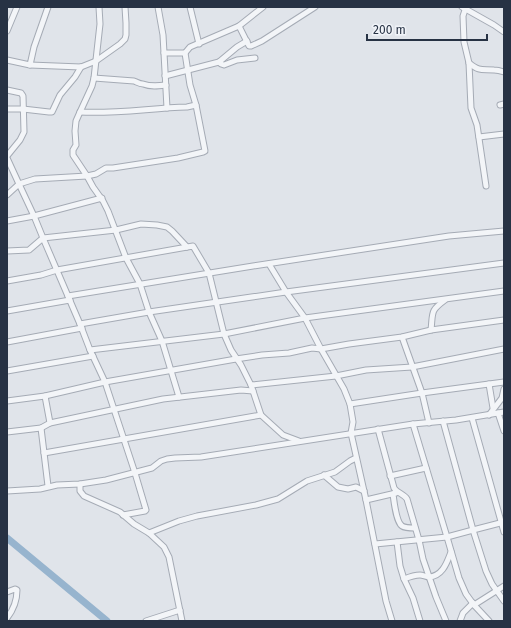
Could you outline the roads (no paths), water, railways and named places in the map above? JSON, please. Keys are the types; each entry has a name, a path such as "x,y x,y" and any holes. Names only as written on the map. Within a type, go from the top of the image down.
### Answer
{"street":[{"path":"7,31 17,7"},
{"path":"30,65 34,47 48,7"},
{"path":"99,7 100,24 94,78 76,122 76,145 73,150 73,155 93,187 102,198 126,258 140,284 149,312 162,341 179,397"},
{"path":"7,60 30,65 81,67 96,61 125,39 125,7"},
{"path":"158,7 163,35 167,108"},
{"path":"190,7 199,44"},
{"path":"7,195 19,184 35,179 87,176 96,174 106,168 156,162 205,151 185,53 190,47 239,26 263,7"},
{"path":"239,26 249,46 251,46 262,41 315,7"},
{"path":"486,186 477,125 471,108 469,63 464,42 463,16 465,8 504,32"},
{"path":"165,76 219,62 247,41"},
{"path":"164,53 185,53"},
{"path":"219,62 224,65 237,60 255,58"},
{"path":"469,63 480,70 504,72"},
{"path":"7,109 52,112 60,95 81,67"},
{"path":"94,78 136,81 140,84 166,86"},
{"path":"7,90 22,94 23,96 24,128 22,138 7,159 34,216 81,326 92,356 105,382 146,510 123,514"},
{"path":"80,112 103,113 196,105"},
{"path":"479,137 504,134"},
{"path":"7,221 34,216 102,198"},
{"path":"7,251 29,250 43,238 116,230 141,224 167,227 187,247"},
{"path":"7,311 140,284 449,236 504,231"},
{"path":"7,281 41,275 57,270 192,246 194,247 209,274 224,334 252,388 261,414 283,435 300,441"},
{"path":"7,342 149,312 504,263"},
{"path":"270,264 286,292 305,318 344,389 350,404 353,422 351,433 386,601 392,621"},
{"path":"90,350 224,334 305,318 504,291"},
{"path":"431,330 433,310 446,299"},
{"path":"7,401 45,396 105,382 236,359 289,353 312,348 321,349 402,338 431,330 504,320"},
{"path":"402,338 422,393 429,423"},
{"path":"7,432 41,428 50,423 163,399 241,390 366,370 412,367 504,350"},
{"path":"7,371 92,356"},
{"path":"350,404 504,382"},
{"path":"490,384 493,408"},
{"path":"489,415 502,398 504,389"},
{"path":"45,396 50,423"},
{"path":"7,491 40,489 48,486 80,484 106,480 152,468 161,461 167,459 201,457 378,429 413,424 443,422 501,413 504,430"},
{"path":"44,453 261,414"},
{"path":"472,418 504,532"},
{"path":"443,422 473,530 486,570 496,590 504,601"},
{"path":"413,424 458,578 466,594 489,621"},
{"path":"41,428 48,486"},
{"path":"378,429 390,476 396,491 399,523 404,527 415,528"},
{"path":"149,533 197,516 256,505 278,499 307,481 335,472 356,458"},
{"path":"390,476 426,468"},
{"path":"324,475 338,487 348,489 356,487 362,481"},
{"path":"80,484 80,491 84,496 123,514 134,524 149,533 164,547 169,557 182,621"},
{"path":"356,487 364,491"},
{"path":"366,500 396,493 405,496 407,499 423,559 446,621"},
{"path":"375,544 447,538 502,522"},
{"path":"397,542 400,566 413,598 420,621"},
{"path":"404,579 417,575 429,577 437,575 442,571 451,552"},
{"path":"460,621 463,613 474,604 504,586"},
{"path":"7,592 15,589 17,590 16,602 7,618"},
{"path":"146,621 180,610"}],"waterway":[{"path":"7,538 107,621"}]}
